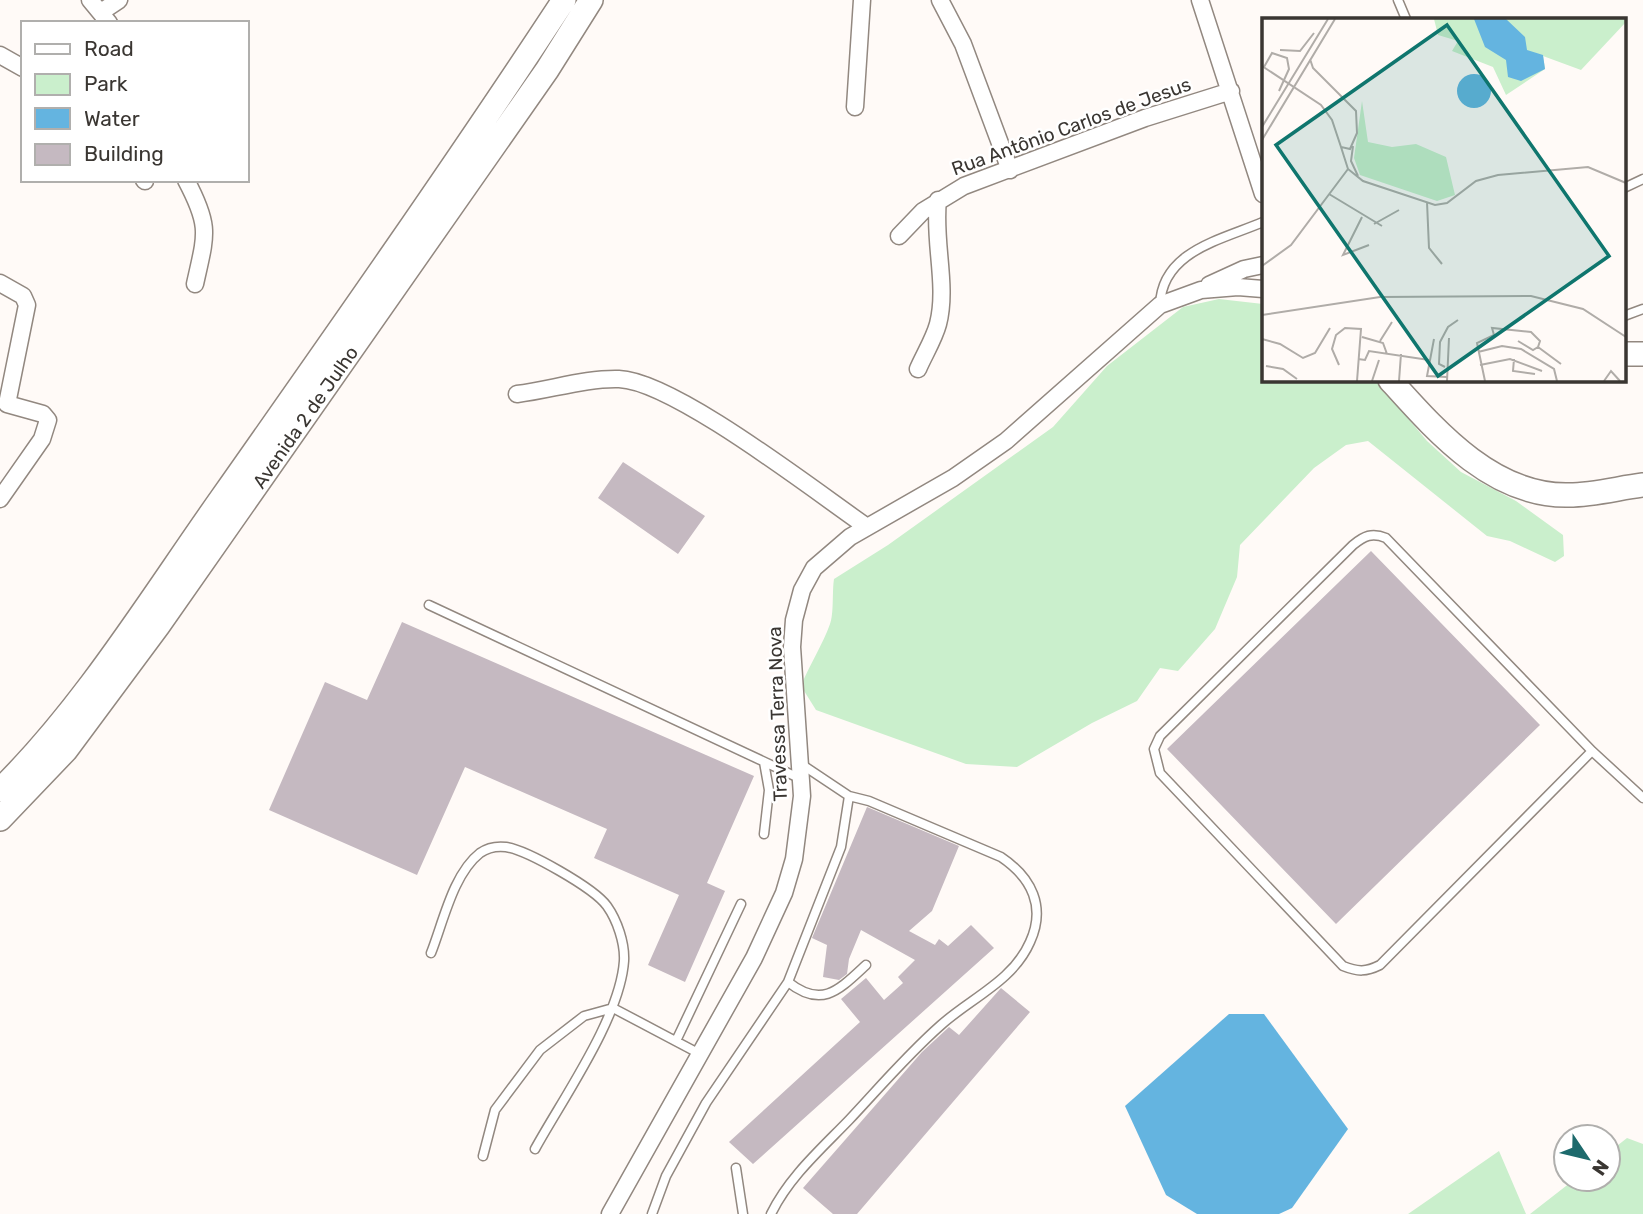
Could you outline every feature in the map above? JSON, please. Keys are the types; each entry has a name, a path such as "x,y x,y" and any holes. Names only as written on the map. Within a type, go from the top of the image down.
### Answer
{"main road":[{"name":"Avenida 2 de Julho","path":"0,790 68,712 142,610 383,269 564,0"},
{"name":"Avenida 2 de Julho","path":"0,820 66,750 158,626 547,70 591,0"},
{"path":"1392,382 1459,451 1500,477 1535,491 1568,495 1643,485"}],"street":[{"path":"100,11 119,0"},
{"path":"855,107 862,0"},
{"path":"940,0 963,44 1010,170"},
{"path":"1200,0 1262,191"},
{"path":"0,55 21,64"},
{"name":"Rua Antônio Carlos de Jesus","path":"899,236 938,200 964,186 1146,118 1231,91"},
{"path":"187,182 205,222 206,235 195,284"},
{"path":"918,369 937,326 939,313 941,295 936,237 938,200"},
{"path":"1201,290 1244,269 1262,265"},
{"path":"0,283 23,296 27,305 7,404 43,414 47,420 42,439 0,499"},
{"path":"1201,290 1238,287 1262,289"},
{"name":"Travessa Terra Nova","path":"610,1214 754,958 784,893 799,832 801,772 792,648 797,604 807,580 824,557 867,527 953,478 1006,441 1160,306 1180,295 1201,290"},
{"path":"517,394 596,381 620,379 636,383 674,400 743,441 867,527"}],"lane":[{"path":"1398,0 1406,18"},
{"path":"1626,187 1643,180"},
{"path":"1160,306 1163,283 1183,257 1262,222"},
{"path":"1626,315 1643,309"},
{"path":"1592,751 1380,965 1368,971 1356,971 1343,966 1160,773 1154,749 1160,736 1353,545 1364,536 1377,534 1386,538 1592,751 1643,798"},
{"path":"429,605 764,762 801,772 849,796 869,801 1001,858 1017,868 1028,881 1035,894 1038,914 1030,943 1021,958 995,985 943,1023 913,1051 797,1174 771,1214"},
{"path":"764,762 769,790 764,834"},
{"path":"652,1214 666,1176 706,1103 788,982 841,847 849,796"},
{"path":"431,953 459,881 480,853 494,847 508,847 561,872 606,905 623,944 624,962 613,1008 535,1149"},
{"path":"676,1041 741,904"},
{"path":"788,982 802,993 820,996 839,990 866,965"},
{"path":"483,1156 495,1110 540,1050 584,1016 613,1008 700,1054"},
{"path":"736,1168 743,1214"}],"green space":[{"path":"1219,299 1262,304 1262,382 1378,382 1427,441 1461,472 1516,501 1563,535 1564,556 1555,562 1510,541 1487,536 1368,441 1346,445 1314,468 1240,545 1237,577 1215,629 1178,671 1160,668 1137,701 1092,723 1017,767 966,764 816,710 801,686 830,624 834,579 888,545 1053,427 1107,366 1183,307"},
{"path":"1627,1138 1643,1144 1643,1214 1530,1214 1557,1193 1622,1193 1622,1142"},
{"path":"1499,1151 1526,1214 1408,1214"}],"water":[{"path":"1229,1014 1264,1014 1348,1129 1292,1208 1279,1214 1197,1214 1166,1195 1125,1106"}],"building":[{"path":"623,462 705,516 678,554 598,498"},
{"path":"1371,551 1540,725 1336,924 1167,749"},
{"path":"402,622 754,776 707,883 725,891 685,982 648,965 679,895 594,858 607,829 465,767 417,875 269,810 325,682 367,700"},
{"path":"867,807 959,846 932,911 909,931 935,945 939,939 948,946 971,925 994,948 753,1164 729,1142 860,1022 841,999 866,978 884,1000 903,983 898,977 915,960 861,930 849,959 847,974 839,980 823,977 827,945 812,938"},
{"path":"1001,988 1030,1012 857,1214 833,1214 803,1188 922,1052 949,1027 959,1035"}]}
